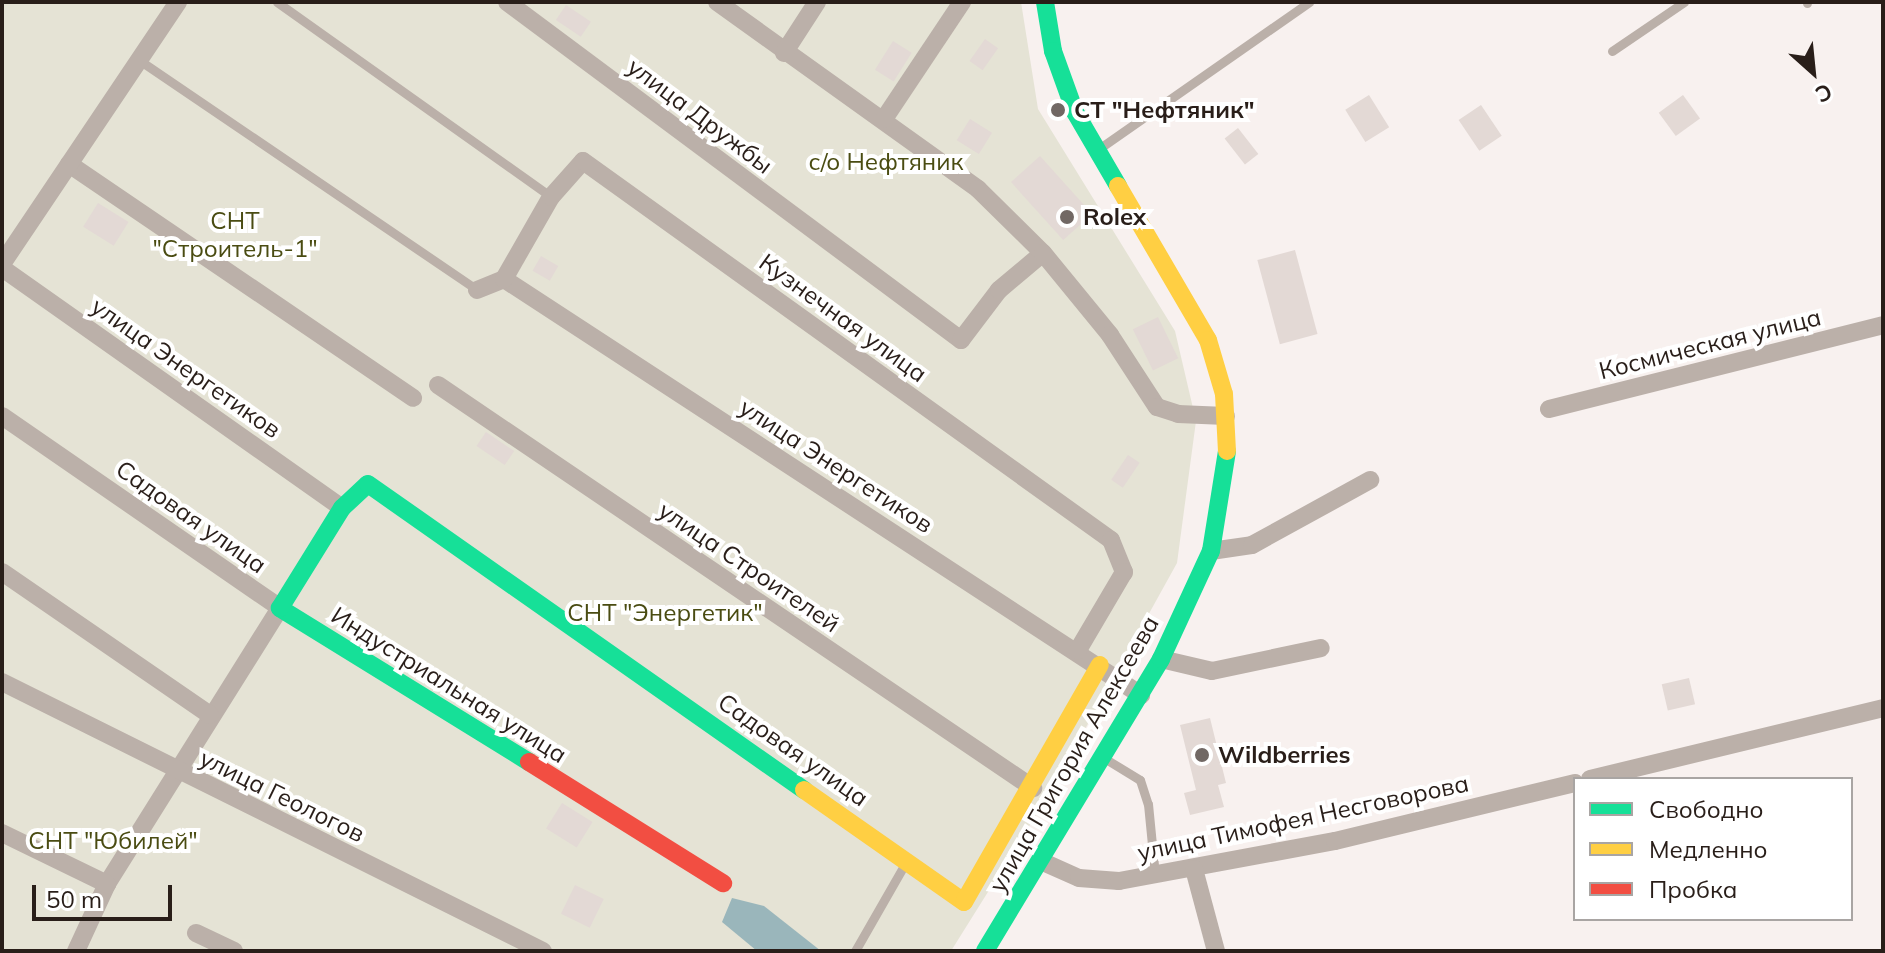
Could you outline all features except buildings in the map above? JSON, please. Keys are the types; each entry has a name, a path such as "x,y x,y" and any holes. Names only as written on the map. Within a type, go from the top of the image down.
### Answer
{"street":[{"path":"2,266 178,2"},
{"name":"улица Дружбы","path":"507,2 961,340 999,290 1043,253"},
{"path":"717,2 784,53 884,119 978,189 1043,253 1110,335 1157,407 1178,414 1226,416"},
{"path":"784,53 817,2"},
{"path":"884,119 962,2"},
{"name":"улица Григория Алексеева","path":"985,951 1043,862 1161,659 1211,551 1225,470 1226,416 1217,365 1195,312 1097,150 1064,86 1045,2"},
{"name":"Кузнечная улица","path":"504,279 551,197 583,161 1111,540 1124,572 1078,650"},
{"path":"69,164 413,398"},
{"name":"улица Энергетиков","path":"2,266 342,508"},
{"path":"477,290 504,279"},
{"name":"улица Энергетиков","path":"504,279 1078,650 1141,695"},
{"name":"Космическая улица","path":"1549,409 1883,325"},
{"name":"улица Строителей","path":"438,385 1033,788"},
{"name":"Садовая улица","path":"2,416 280,608"},
{"path":"1211,551 1252,545 1370,480"},
{"name":"Садовая улица","path":"342,508 368,484 907,859 964,902 1033,788 1100,665"},
{"path":"76,951 107,884 342,508"},
{"path":"2,572 210,715"},
{"name":"Индустриальная улица","path":"280,608 723,883"},
{"path":"1161,659 1212,671 1321,648"},
{"name":"улица Геологов","path":"2,682 178,766 543,951"},
{"path":"1598,777 1883,708"},
{"name":"улица Тимофея Несговорова","path":"1043,862 1079,878 1119,881 1335,841 1573,783"},
{"path":"2,833 107,884"},
{"path":"1194,869 1216,951"},
{"path":"196,933 234,951"}],"lane":[{"path":"277,2 551,197"},
{"path":"1097,150 1309,2"},
{"path":"1612,51 1684,2"},
{"path":"139,60 477,290"},
{"path":"413,398 438,385"},
{"path":"1104,758 1140,780 1148,804 1155,875"},
{"path":"855,951 907,859"}],"green space":[{"path":"2,2 1021,2 1038,109 1175,331 1196,421 1177,563 1048,796 951,951 2,951"}],"water":[{"path":"732,898 764,906 821,951 757,951 722,922"}],"traffic: fast":[{"path":"1045,2 1053,51 1075,112 1118,186"},
{"path":"985,951 1161,659 1211,551 1227,451"},
{"path":"529,762 280,608 342,508 368,484 804,790"}],"traffic: slow":[{"path":"1118,186 1208,340 1224,394 1227,451"},
{"path":"804,790 964,902 1100,665"}],"traffic: jam":[{"path":"529,762 723,883"}],"place":[{"name":"СТ \"Нефтяник\"","path":"1058,110"},
{"name":"Rolex","path":"1067,217"},
{"name":"Wildberries","path":"1202,755"}],"park label":[{"name":"с/о Нефтяник","path":"886,162"},
{"name":"СНТ \"Строитель-1\"","path":"235,235"},
{"name":"СНТ \"Энергетик\"","path":"665,613"},
{"name":"СНТ \"Юбилей\"","path":"113,841"}]}
